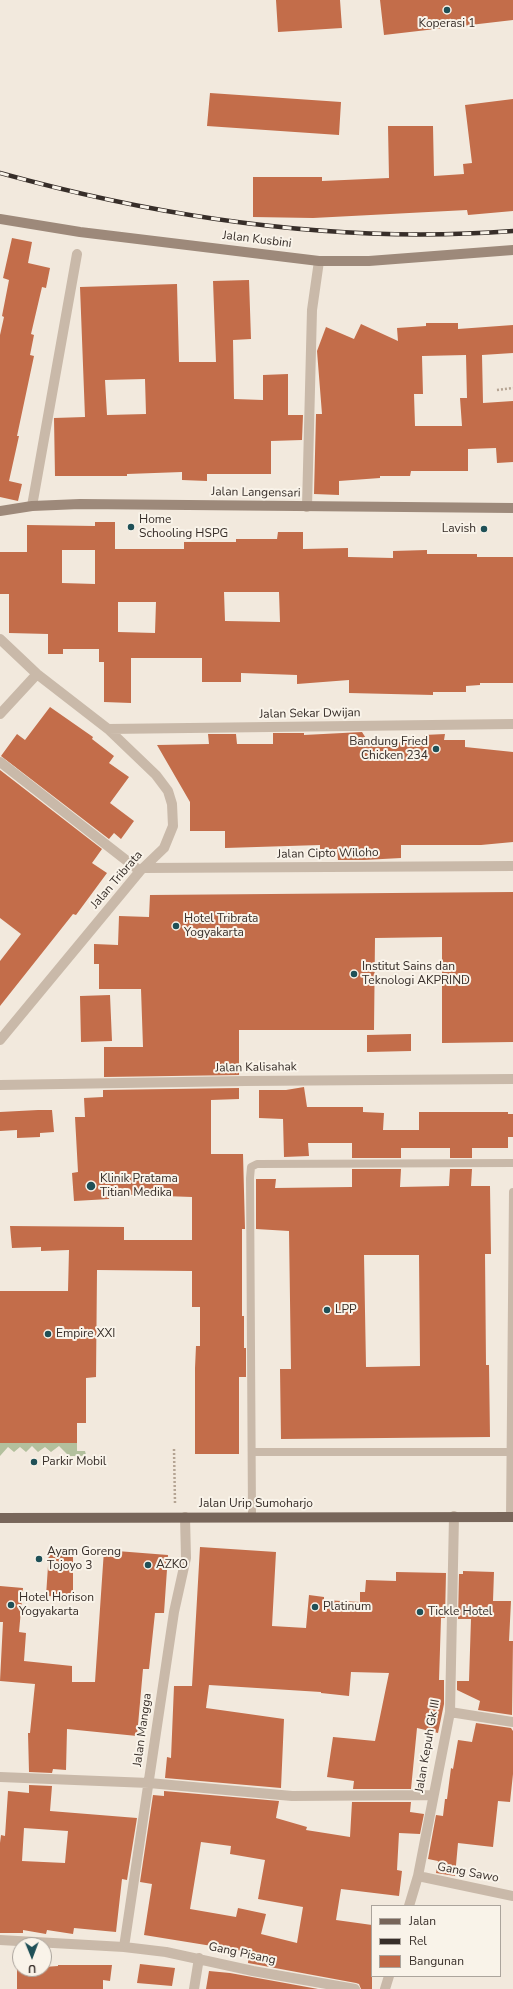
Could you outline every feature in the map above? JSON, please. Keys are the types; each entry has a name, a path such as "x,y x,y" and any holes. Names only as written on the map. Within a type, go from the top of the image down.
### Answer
{"main road":[{"name":"Jalan Urip Sumoharjo","path":"0,1518 511,1517"}],"street":[{"name":"Jalan Kusbini","path":"0,219 80,232 319,261 369,261 513,250"},
{"path":"32,506 77,254"},
{"path":"307,507 312,310 319,261"},
{"name":"Jalan Langensari","path":"0,511 32,506 80,504 513,508"},
{"name":"Jalan Tribrata","path":"0,639 37,674 108,729 156,775 168,791 172,804 173,826 164,848 141,870 0,1040"},
{"path":"0,714 37,674"},
{"name":"Jalan Sekar Dwijan","path":"108,729 513,724"},
{"path":"0,762 141,870"},
{"name":"Jalan Cipto Wiloho","path":"141,870 513,866"},
{"name":"Jalan Kalisahak","path":"0,1085 238,1081 513,1079"},
{"name":"Jalan Kepuh Gk III","path":"409,1905 418,1876 450,1712 454,1516"},
{"name":"Jalan Mangga","path":"124,1947 174,1612 186,1558 186,1517"},
{"path":"450,1712 513,1722"},
{"path":"0,1777 149,1783 292,1796 433,1795"},
{"name":"Gang Sawo","path":"418,1876 513,1896"},
{"name":"Gang Pisang","path":"0,1940 124,1947 199,1958 253,1971 355,1989"},
{"path":"194,1989 199,1958"},
{"path":"385,1989 389,1977"}],"lane":[{"path":"252,1517 250,1178 253,1165 302,1163 513,1163"},
{"path":"511,1517 510,1452 513,1192"},
{"path":"252,1452 510,1452"}],"path":[{"path":"498,390 513,388"},
{"path":"174,1449 175,1517"}],"green space":[{"path":"0,1443 77,1443 77,1451 85,1451 86,1455 69,1456 59,1446 51,1452 45,1447 38,1452 32,1446 26,1452 20,1447 14,1452 8,1447 0,1456"}],"building":[{"path":"276,0 340,0 342,28 278,32"},
{"name":"Koperasi 1","path":"380,0 513,0 513,20 384,35"},
{"path":"210,93 341,102 339,135 207,126"},
{"path":"513,99 513,211 468,215 467,210 313,218 253,217 253,177 322,177 322,181 389,178 388,126 433,126 434,176 464,174 463,164 472,163 465,105"},
{"path":"12,238 32,242 28,263 50,268 46,288 42,287 31,334 34,335 30,355 34,356 9,481 22,484 18,501 0,497 0,335 9,280 3,278"},
{"path":"249,280 251,339 233,340 234,399 263,400 263,375 288,374 288,415 303,415 302,440 271,441 271,474 207,474 207,481 182,480 182,472 127,474 127,476 55,476 54,418 85,417 80,287 177,284 179,362 216,362 213,281","holes":["145,379 146,414 107,415 105,380"]},
{"path":"426,323 458,323 458,329 513,325 513,353 482,355 483,403 513,401 513,462 497,463 496,448 468,449 468,471 411,471 410,476 380,476 380,478 339,481 339,495 314,494 316,414 322,414 317,351 326,327 354,339 361,324 398,341 397,328 426,326","holes":["466,355 467,398 460,398 462,426 415,426 414,394 423,394 422,356"]},
{"path":"95,522 115,522 115,549 184,549 184,542 236,542 236,539 277,539 278,532 303,532 303,549 348,548 348,557 393,558 393,551 427,550 427,554 477,554 477,557 513,557 513,683 480,683 480,685 466,686 466,692 433,692 433,695 349,693 349,680 297,684 297,675 241,673 241,682 202,682 202,658 131,658 131,703 104,702 104,662 99,662 99,649 63,649 63,654 48,654 48,634 9,633 9,594 0,594 0,552 27,552 27,525 95,526","holes":["62,550 95,550 95,584 62,583","224,592 279,592 280,622 225,621","118,602 156,602 155,633 118,632"]},
{"path":"50,707 93,737 92,739 114,756 109,763 129,777 110,803 134,821 121,839 114,833 109,839 1,756 17,734 25,740"},
{"path":"362,732 369,743 426,742 424,735 445,734 444,740 465,740 465,747 513,752 513,842 481,845 401,845 401,858 364,860 338,860 337,849 320,849 320,845 225,848 225,831 190,831 190,802 157,745 209,744 208,734 236,734 237,744 273,744 273,733 304,733 304,735"},
{"path":"0,770 102,849 92,863 107,873 76,915 73,914 0,1006 0,961 21,934 0,918"},
{"name":"Institut Sains dan Teknologi AKPRIND","path":"513,892 513,1042 442,1043 442,937 375,938 374,1030 239,1030 239,1075 104,1077 104,1047 143,1047 141,989 99,989 99,964 94,964 94,944 118,945 119,916 149,917 150,895"},
{"path":"110,995 112,1041 81,1042 80,996"},
{"path":"411,1034 411,1051 367,1052 367,1035"},
{"path":"304,1087 307,1107 363,1107 363,1112 384,1113 383,1130 419,1130 419,1112 508,1112 508,1114 513,1114 513,1137 508,1137 508,1148 472,1148 472,1158 450,1158 450,1148 401,1148 401,1158 352,1158 352,1143 308,1143 309,1156 284,1157 283,1119 259,1118 259,1090 286,1090"},
{"path":"239,1088 239,1099 211,1100 211,1154 243,1154 245,1229 242,1229 242,1316 244,1316 246,1377 239,1377 239,1454 195,1454 195,1368 196,1346 200,1346 200,1307 192,1307 192,1271 97,1270 96,1377 86,1378 86,1423 77,1423 77,1443 0,1443 0,1291 68,1291 69,1250 41,1251 41,1247 12,1248 10,1226 124,1227 124,1240 192,1240 192,1197 109,1194 109,1199 74,1201 72,1173 78,1172 75,1117 85,1117 84,1098 103,1097 103,1090"},
{"path":"52,1110 54,1132 40,1133 40,1137 17,1138 17,1130 0,1131 0,1112"},
{"name":"LPP","path":"352,1169 401,1169 400,1187 449,1186 450,1169 472,1169 471,1186 490,1186 491,1254 485,1254 486,1365 489,1365 490,1437 281,1439 280,1369 291,1369 289,1231 256,1229 256,1179 276,1179 275,1188 352,1187","holes":["364,1255 419,1255 420,1366 366,1367"]},
{"path":"200,1547 276,1552 272,1626 306,1628 309,1595 324,1597 324,1600 360,1602 360,1592 365,1592 366,1580 396,1581 396,1572 446,1573 445,1618 441,1618 439,1680 444,1680 444,1704 438,1733 417,1728 411,1789 353,1789 354,1781 327,1777 333,1737 375,1741 389,1673 351,1672 349,1696 321,1692 209,1685 206,1708 284,1719 281,1788 165,1778 167,1757 171,1758 174,1686 192,1686"},
{"path":"104,1550 168,1555 164,1613 155,1613 149,1669 143,1669 137,1736 67,1729 66,1770 53,1769 52,1773 29,1772 28,1733 30,1733 35,1684 0,1681 3,1622 0,1622 0,1586 23,1588 19,1632 26,1633 24,1661 72,1666 72,1682 95,1682"},
{"path":"49,1551 73,1551 73,1597 46,1596"},
{"path":"463,1571 494,1572 493,1601 511,1601 509,1641 513,1641 512,1715 478,1710 480,1701 457,1690 457,1681 469,1681 471,1619 458,1619 459,1574 463,1574"},
{"path":"476,1723 511,1728 513,1731 513,1774 510,1802 498,1801 493,1847 458,1843 455,1876 436,1873 438,1861 428,1859 436,1815 443,1816 451,1768 453,1769 458,1740 472,1742"},
{"path":"29,1785 52,1786 50,1811 137,1818 127,1880 122,1879 116,1932 74,1928 73,1934 47,1930 46,1934 23,1930 23,1933 0,1933 0,1843 1,1835 5,1836 8,1791 29,1793","holes":["24,1828 68,1831 65,1863 22,1861"]},
{"path":"164,1791 279,1801 276,1818 307,1827 306,1830 350,1837 352,1802 411,1802 410,1812 424,1814 420,1834 399,1833 397,1870 402,1871 399,1896 341,1889 336,1920 371,1925 372,1989 361,1989 359,1984 356,1983 248,1963 249,1952 144,1935 152,1884 140,1882 153,1795 164,1796","holes":["201,1842 231,1846 230,1854 265,1860 258,1899 303,1907 297,1943 261,1934 266,1914 238,1908 236,1917 190,1909"]},
{"path":"140,1964 175,1968 172,1986 137,1983"},
{"path":"112,1965 110,1981 103,1980 103,1989 17,1989 17,1977 52,1977 52,1966"},
{"path":"209,1971 230,1973 318,1989 206,1989"}],"railway":[{"path":"0,173 126,203 190,215 254,224 384,234 448,234 513,231"}],"place":[{"name":"Koperasi 1","path":"447,10"},
{"name":"Home Schooling HSPG","path":"131,527"},
{"name":"Lavish","path":"484,529"},
{"name":"Bandung Fried Chicken 234","path":"436,749"},
{"name":"Hotel Tribrata Yogyakarta","path":"176,926"},
{"name":"Institut Sains dan Teknologi AKPRIND","path":"354,974"},
{"name":"Klinik Pratama Titian Medika","path":"91,1186"},
{"name":"LPP","path":"327,1310"},
{"name":"Empire XXI","path":"48,1334"},
{"name":"Parkir Mobil","path":"34,1462"},
{"name":"Ayam Goreng Tojoyo 3","path":"39,1559"},
{"name":"AZKO","path":"148,1565"},
{"name":"Hotel Horison Yogyakarta","path":"11,1605"},
{"name":"Platinum","path":"315,1607"},
{"name":"Tickle Hotel","path":"420,1612"}]}
